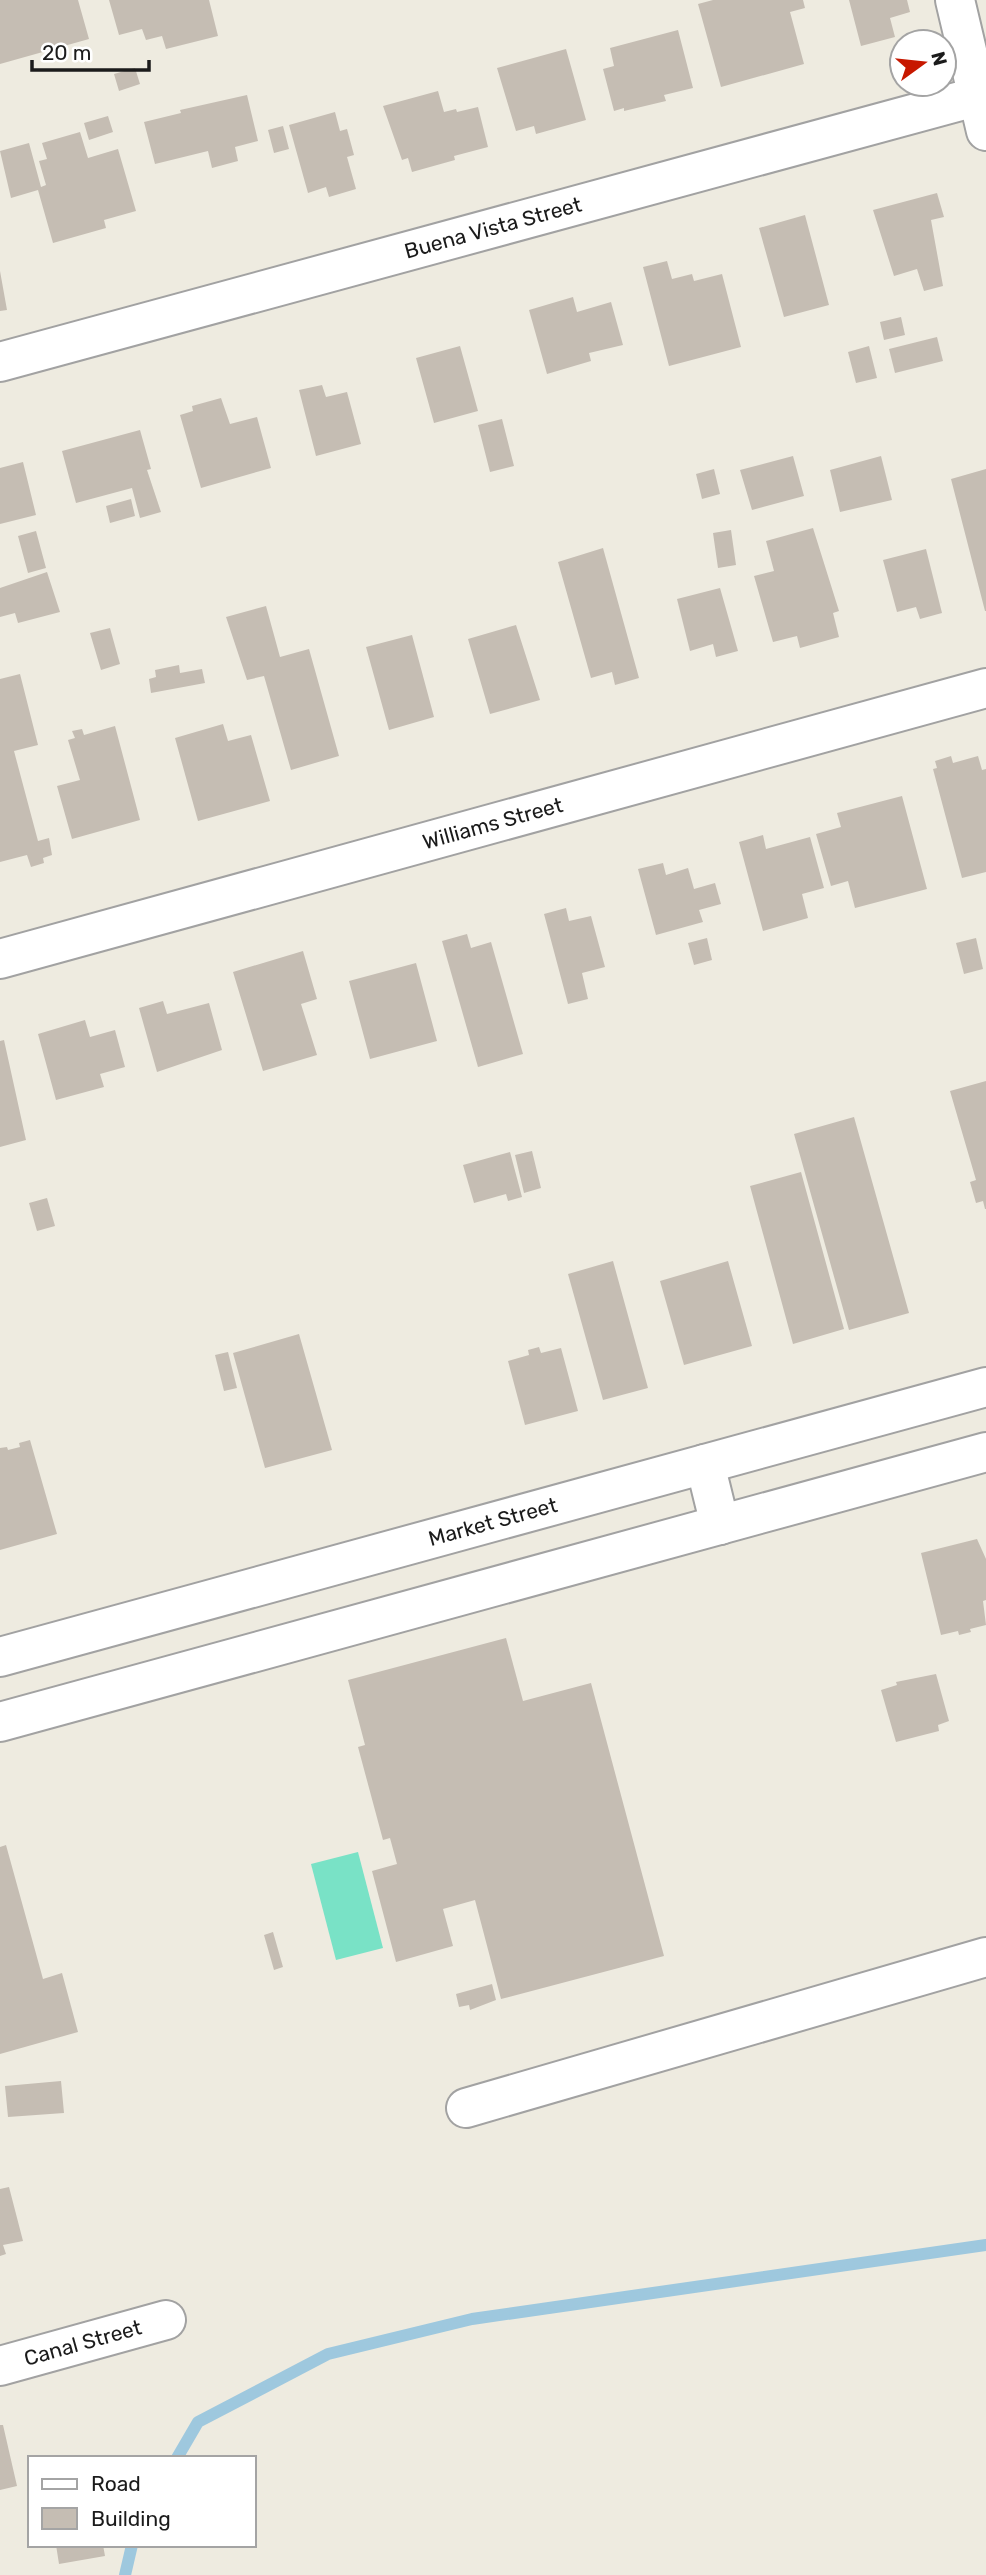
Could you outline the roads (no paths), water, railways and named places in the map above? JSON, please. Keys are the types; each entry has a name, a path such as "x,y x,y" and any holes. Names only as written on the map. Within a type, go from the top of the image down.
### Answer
{"street":[{"path":"954,0 983,107"},
{"name":"Buena Vista Street","path":"0,362 983,107"},
{"name":"Williams Street","path":"0,959 986,688"},
{"name":"Market Street","path":"0,1657 986,1387"},
{"path":"0,1722 986,1452"},
{"path":"705,1464 720,1525"},
{"path":"466,2108 986,1958"},
{"name":"Canal Street","path":"0,2366 166,2320"}],"waterway":[{"path":"178,2456 198,2422 328,2354 472,2319 986,2245"},
{"path":"125,2575 132,2547"}]}
